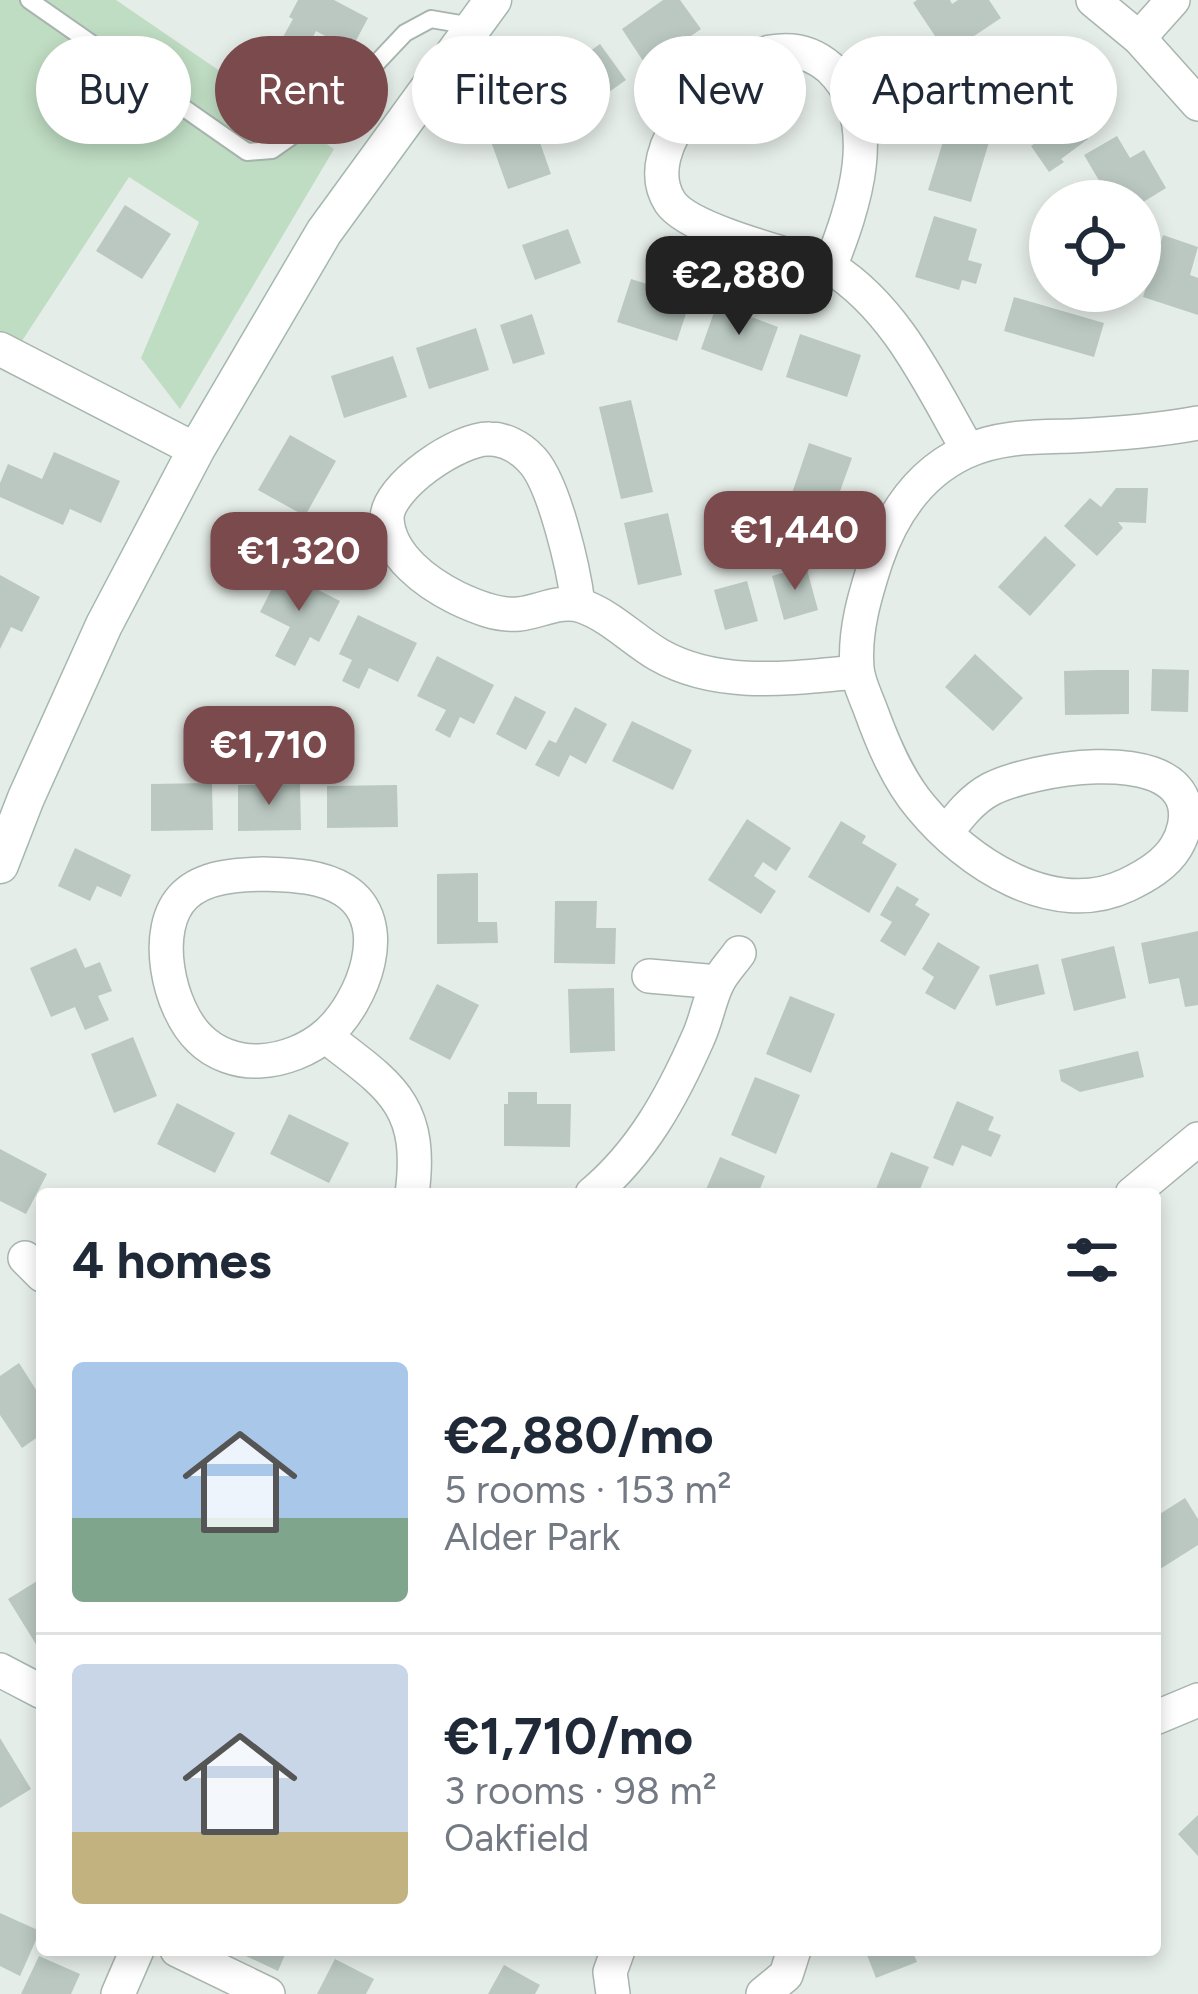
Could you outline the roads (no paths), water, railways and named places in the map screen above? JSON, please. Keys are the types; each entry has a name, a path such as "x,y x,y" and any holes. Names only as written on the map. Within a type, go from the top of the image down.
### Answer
{"main road":[{"path":"0,865 104,625 196,450 325,232 483,13"}],"street":[{"path":"1093,0 1139,38 1198,104"},
{"path":"1139,38 1173,0"},
{"path":"830,267 859,171 860,137 853,104 838,76 812,55 763,54 710,87 676,129 664,154 666,194 672,205 698,223 830,267 858,285 903,339 968,450"},
{"path":"0,350 196,450"},
{"path":"946,833 992,789 1052,772 1097,767 1141,770 1167,781 1183,801 1189,847 1135,882 1102,894 1076,895 1024,885 991,869 946,833 904,782 857,672 865,594 883,542 907,498 934,469 968,450 1014,437 1157,431 1198,422"},
{"path":"578,604 547,482 518,448 492,439 461,446 418,474 388,508 389,527 402,557 427,580 478,607 510,614 578,604 664,658 701,673 772,678 857,672"},
{"path":"289,875 328,882 357,901 370,931 368,961 355,997 326,1036 297,1053 261,1061 229,1057 202,1041 188,1025 169,978 169,924 183,897 224,877 289,875"},
{"path":"599,1188 644,1140 668,1102 718,982 739,953"},
{"path":"649,976 718,982"},
{"path":"326,1036 395,1093 409,1118 415,1149 412,1188"},
{"path":"1139,1188 1198,1138"},
{"path":"0,1670 36,1689"},
{"path":"1161,1715 1198,1700"},
{"path":"118,1994 134,1956"},
{"path":"190,1956 268,1994"},
{"path":"613,1994 610,1972 616,1956"},
{"path":"763,1994 786,1975 792,1956"}],"lane":[{"path":"29,0 248,152 272,150 339,103 405,33 431,20 483,13"}]}
